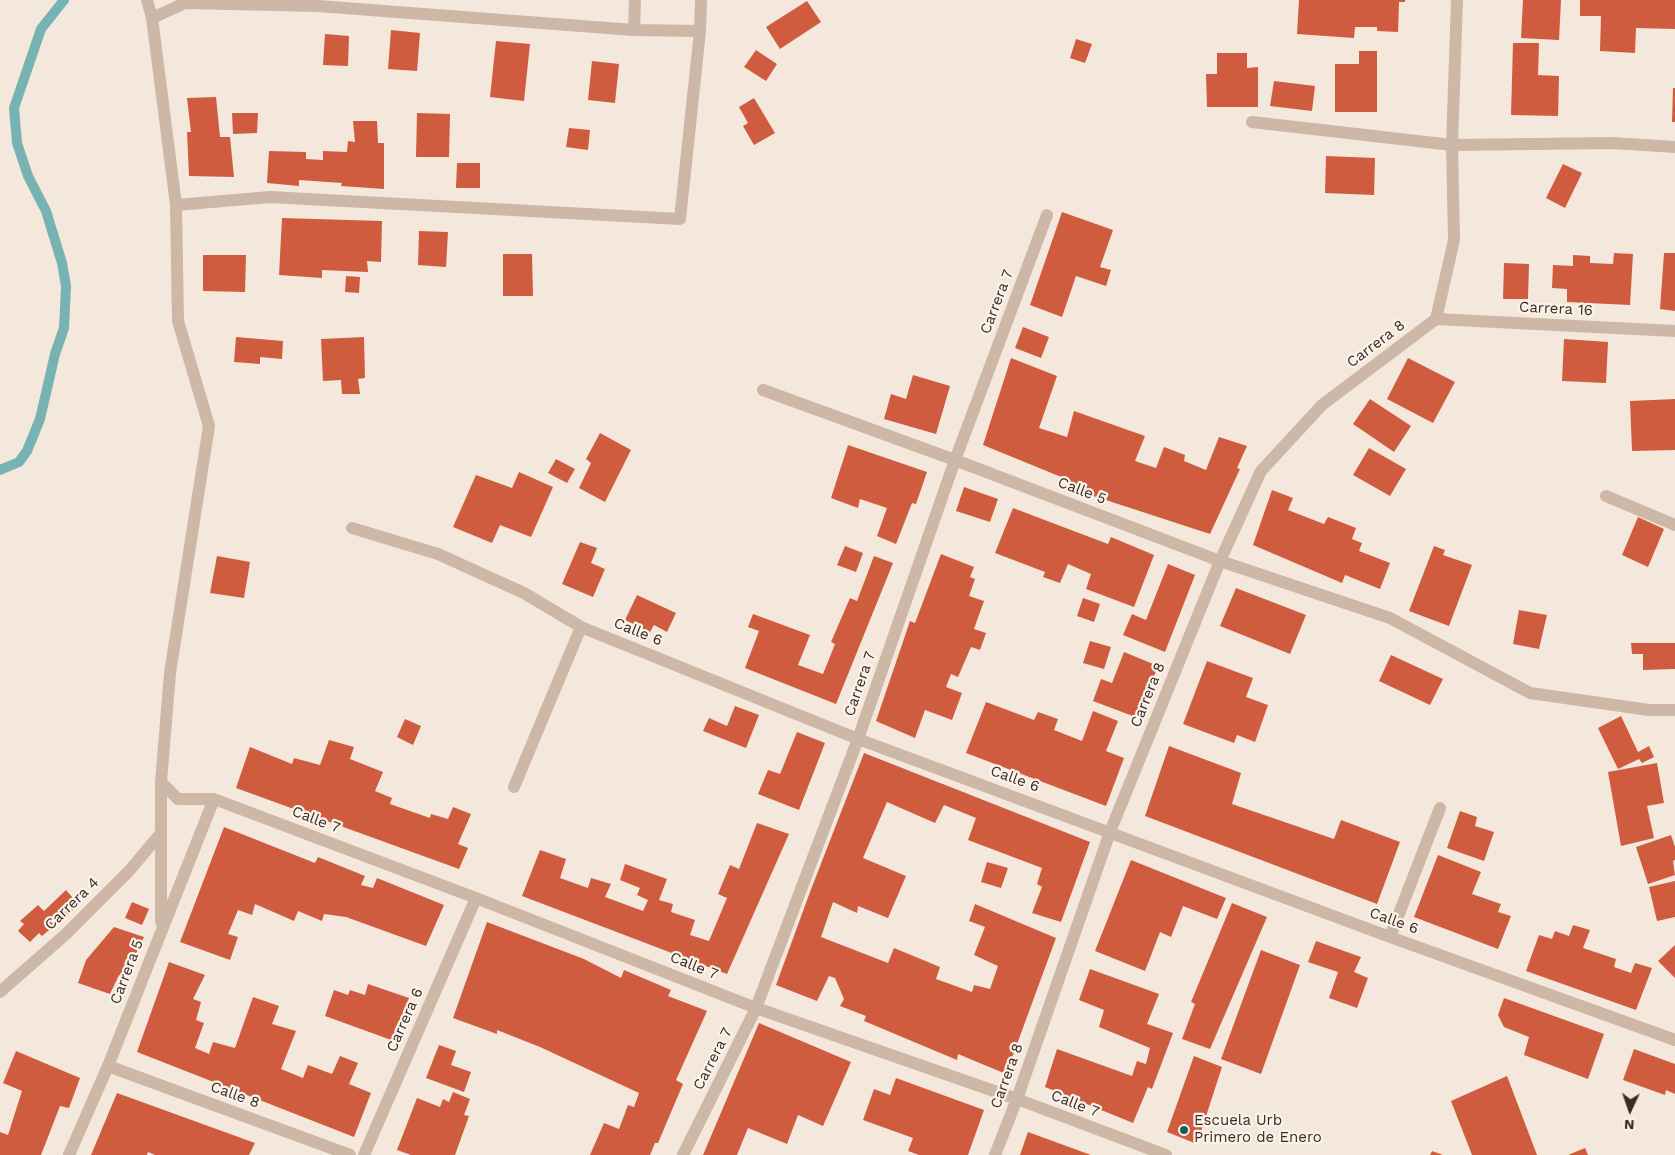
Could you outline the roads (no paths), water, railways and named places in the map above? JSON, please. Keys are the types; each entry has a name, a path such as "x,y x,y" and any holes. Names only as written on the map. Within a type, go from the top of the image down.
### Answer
{"street":[{"path":"147,0 152,18 176,205 178,321 209,426 170,673 161,782 161,930"},
{"path":"634,30 635,0"},
{"path":"176,205 270,197 680,219 700,31 701,0"},
{"path":"1436,319 1454,240 1452,145 1457,0"},
{"path":"152,18 184,3 318,6 634,30 700,31"},
{"path":"1252,122 1452,145 1613,143 1675,147"},
{"name":"Carrera 7","path":"683,1155 756,1008 858,739 955,460 1047,215"},
{"name":"Carrera 16","path":"1436,319 1675,331"},
{"name":"Carrera 8","path":"995,1155 1017,1099 1110,832 1220,561 1261,472 1322,405 1436,319"},
{"name":"Calle 5","path":"763,390 955,460 1220,561 1390,618 1530,694 1648,710 1675,710"},
{"path":"1606,496 1675,525"},
{"name":"Calle 6","path":"352,528 438,554 524,593 581,627 858,739 1390,937 1675,1040"},
{"path":"514,787 581,627"},
{"path":"161,782 178,799 214,799"},
{"name":"Calle 7","path":"214,799 476,898 756,1008 1017,1099 1166,1155"},
{"name":"Carrera 5","path":"69,1155 108,1066 214,799"},
{"path":"1390,937 1440,808"},
{"name":"Carrera 4","path":"0,992 73,927 129,871 161,833"},
{"name":"Carrera 6","path":"364,1155 476,898"},
{"name":"Calle 8","path":"108,1066 350,1155"}],"waterway":[{"path":"0,470 19,462 27,451 40,419 55,354 64,328 66,286 62,263 46,211 28,176 17,143 14,108 41,29 64,0"}],"place":[{"name":"Escuela Urb Primero de Enero","path":"1184,1130"}]}
